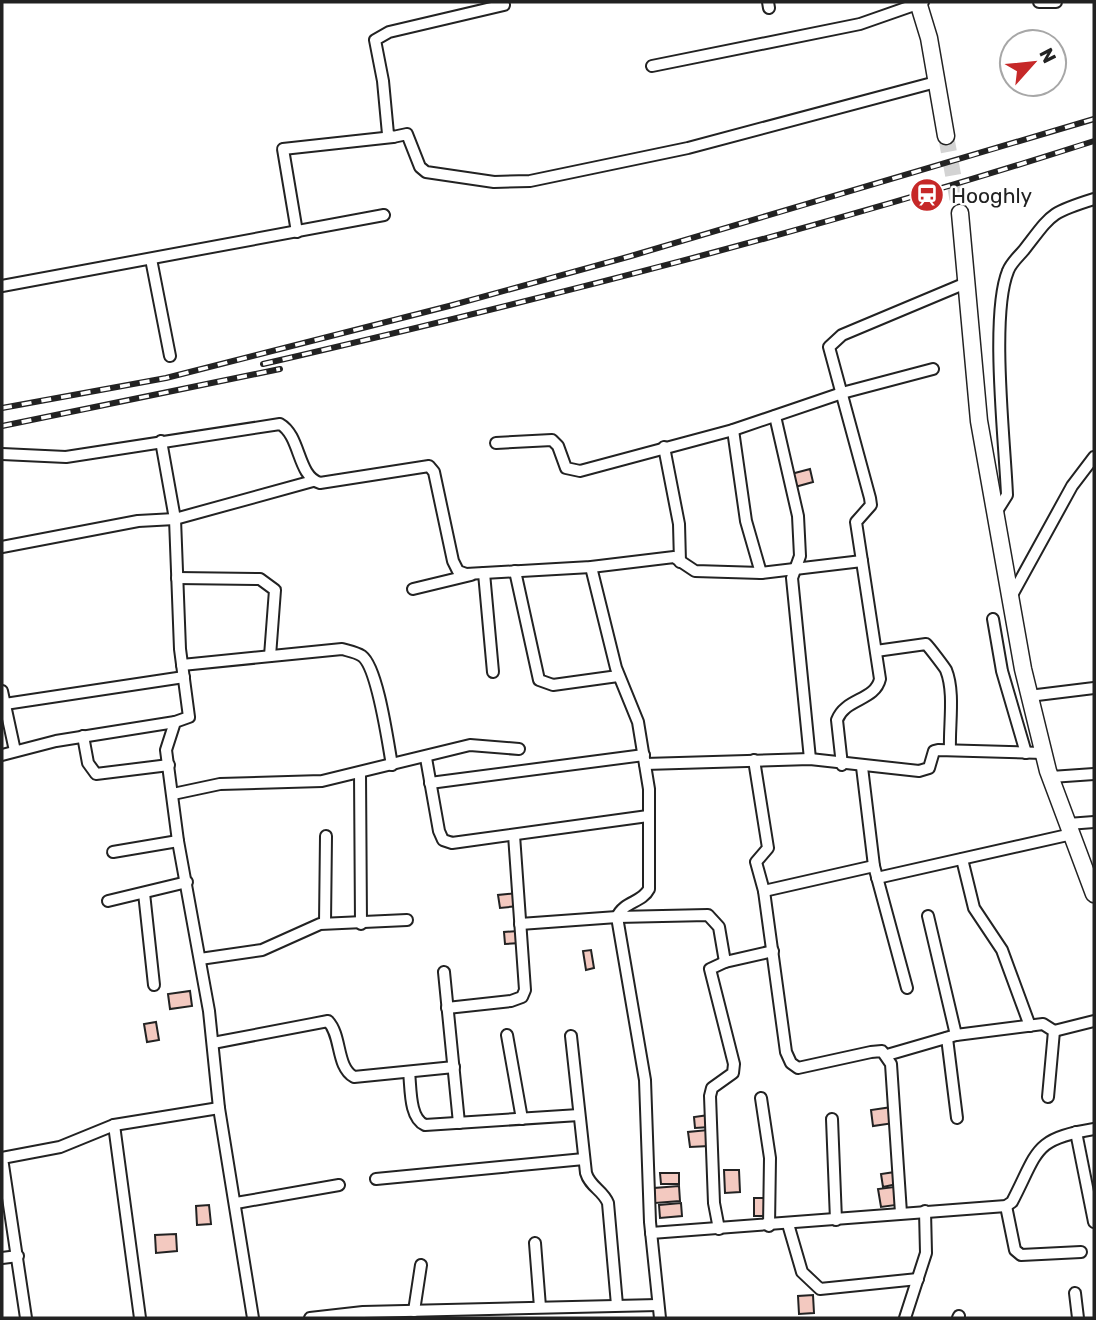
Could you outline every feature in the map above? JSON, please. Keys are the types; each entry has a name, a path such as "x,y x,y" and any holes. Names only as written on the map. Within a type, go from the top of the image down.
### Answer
{"street":[{"path":"652,66 860,24 920,2 929,37 946,136"},
{"path":"1039,2 1056,2"},
{"path":"393,136 388,134 383,81 375,45 378,36 504,5"},
{"path":"297,232 283,149 407,134 420,167 426,172 520,182 688,148 936,82"},
{"path":"997,511 1007,495 1000,311 1005,280 1009,268 1046,218 1060,209 1094,199"},
{"path":"960,213 979,421 990,496 997,511 1030,696 1044,753 1070,829 1090,869 1094,894"},
{"path":"2,286 384,215"},
{"path":"151,259 170,356"},
{"path":"842,765 837,720 843,708 878,687 876,651 856,522 871,505 870,498 829,347 833,340 966,283"},
{"path":"496,443 552,440 558,446 566,468 573,471 733,430 842,393 933,369"},
{"path":"775,416 798,516 800,556 794,569 810,759"},
{"path":"2,454 66,457 280,424 291,435 313,481"},
{"path":"733,430 746,521 761,573"},
{"path":"2,755 83,736 175,722 189,717 183,671 175,519 161,441"},
{"path":"664,447 679,524 680,562"},
{"path":"1011,597 1072,486 1094,457"},
{"path":"2,547 138,521 175,519 313,481 329,483 429,466 436,481 453,561 458,571 480,573 591,567 674,557 695,571 761,573 862,561"},
{"path":"591,567 618,676 635,713 644,760 649,816 649,889 645,896 623,906 617,917 645,1080 651,1233 660,1318"},
{"path":"515,571 539,680 553,685 618,676"},
{"path":"413,589 480,573"},
{"path":"480,573 493,672"},
{"path":"177,578 260,579 268,582 275,590 270,656"},
{"path":"993,620 1002,671 1026,753"},
{"path":"876,651 926,644 933,657 943,664 949,682 950,749"},
{"path":"5,704 270,656 342,649 363,657 370,666 392,765"},
{"path":"1030,696 1094,688"},
{"path":"2,691 15,751"},
{"path":"175,722 167,739 178,841 200,959 213,1043 219,1108 253,1318"},
{"path":"83,736 88,763 96,774 169,765"},
{"path":"173,794 219,784 322,781 426,758 470,745 519,749"},
{"path":"430,783 644,760 810,759 842,765 926,771 934,751 950,749 1044,753"},
{"path":"426,758 443,840 452,843 649,816"},
{"path":"754,761 768,848 756,862 764,891 786,1052 791,1063 798,1068 871,1052 882,1051 887,1055 891,1064 901,1213"},
{"path":"862,767 874,866 907,988"},
{"path":"360,773 361,924"},
{"path":"1051,777 1094,774"},
{"path":"877,878 962,859 1094,822"},
{"path":"447,1008 512,1001 522,997 525,990 514,835"},
{"path":"325,923 326,836"},
{"path":"113,852 178,841"},
{"path":"962,859 974,908 1002,950 1030,1026"},
{"path":"764,891 874,866"},
{"path":"108,901 187,882"},
{"path":"144,893 154,985"},
{"path":"520,924 617,917 708,915 719,928 725,962"},
{"path":"928,916 952,1037 957,1118"},
{"path":"200,959 249,954 325,923 361,924 407,920"},
{"path":"719,1229 714,1203 710,1096 712,1088 733,1073 734,1064 710,969 725,962 773,951"},
{"path":"443,972 459,1123"},
{"path":"213,1043 328,1021 337,1035 349,1074 354,1077 454,1067"},
{"path":"887,1055 952,1037 1043,1024 1054,1031 1094,1021"},
{"path":"1048,1097 1054,1031"},
{"path":"507,1035 522,1119"},
{"path":"571,1036 584,1159 589,1182 605,1194 608,1203 617,1306"},
{"path":"409,1072 415,1114 419,1122 425,1125 579,1115"},
{"path":"761,1098 770,1158 769,1226"},
{"path":"26,1318 2,1158 60,1147 114,1125 219,1108"},
{"path":"832,1119 836,1220"},
{"path":"114,1125 140,1318"},
{"path":"651,1233 1006,1206 1012,1202 1041,1147 1062,1134 1094,1129"},
{"path":"1076,1132 1094,1222"},
{"path":"376,1179 584,1159"},
{"path":"236,1203 339,1185"},
{"path":"1006,1206 1015,1250 1021,1255 1081,1252"},
{"path":"905,1318 928,1243 925,1212"},
{"path":"788,1224 802,1272 820,1289 918,1279"},
{"path":"535,1243 540,1307"},
{"path":"2,1258 18,1256"},
{"path":"414,1311 421,1265"},
{"path":"1075,1293 1078,1318"},
{"path":"598,1318 599,1306"},
{"path":"310,1318 414,1311 451,1314 540,1307 658,1306"}],"building":[{"path":"810,469 813,482 795,487 791,474"},
{"path":"517,893 518,906 500,908 498,895"},
{"path":"518,931 520,943 505,944 504,932"},
{"path":"591,950 594,968 586,970 583,951"},
{"path":"190,991 192,1006 170,1009 168,994"},
{"path":"156,1022 159,1040 147,1042 144,1024"},
{"path":"892,1107 894,1123 873,1126 871,1110"},
{"path":"709,1115 710,1127 695,1128 694,1117"},
{"path":"708,1130 709,1146 690,1147 688,1132"},
{"path":"724,1170 739,1170 740,1192 725,1193"},
{"path":"895,1172 897,1184 883,1187 881,1174"},
{"path":"660,1173 679,1173 679,1184 661,1184"},
{"path":"679,1186 680,1201 655,1203 654,1188"},
{"path":"894,1187 896,1205 881,1207 878,1189"},
{"path":"754,1198 766,1198 766,1216 754,1216"},
{"path":"681,1203 682,1216 660,1218 659,1205"},
{"path":"209,1205 211,1224 197,1225 196,1206"},
{"path":"176,1234 177,1251 156,1253 155,1235"},
{"path":"813,1295 814,1313 799,1314 798,1296"}],"tunnel":[{"path":"946,136 960,213"}],"railway":[{"path":"2,408 166,378 449,306 631,256 1094,119"},
{"path":"263,364 681,261 888,204 1094,141"},
{"path":"2,426 280,369"}],"place":[{"name":"Hooghly","path":"927,195"}]}
